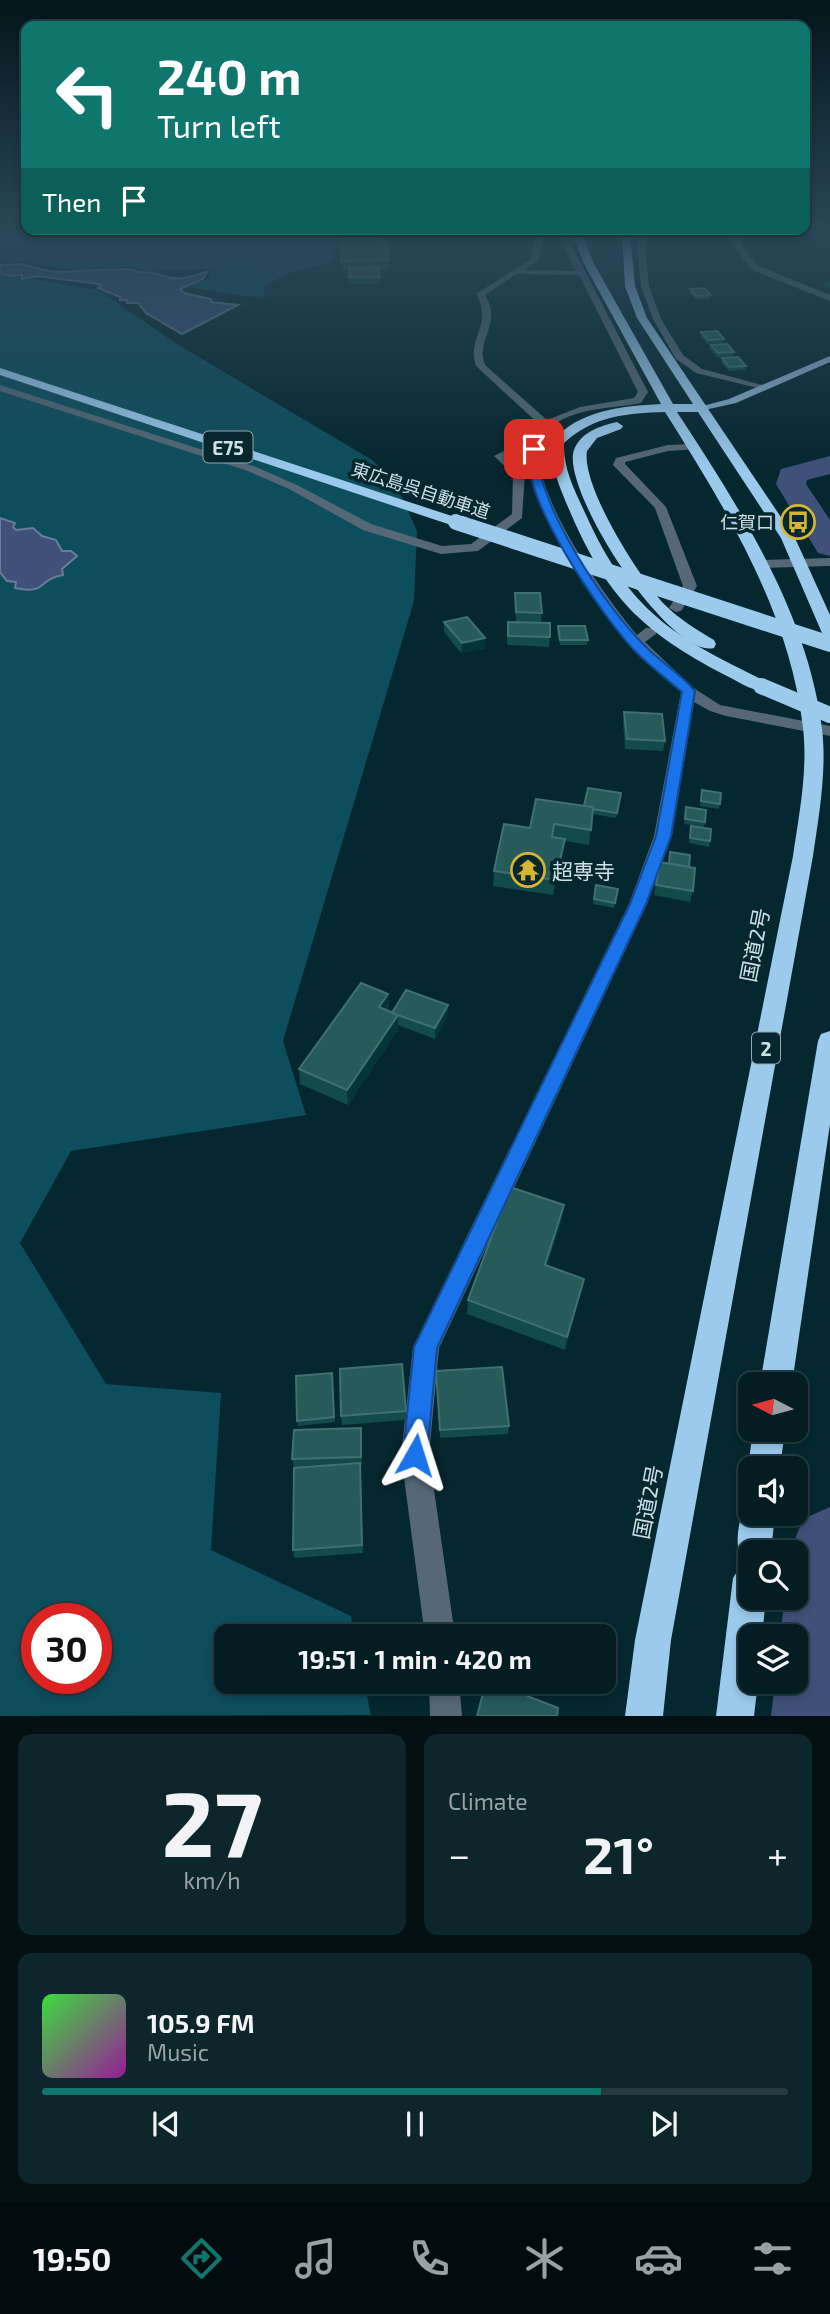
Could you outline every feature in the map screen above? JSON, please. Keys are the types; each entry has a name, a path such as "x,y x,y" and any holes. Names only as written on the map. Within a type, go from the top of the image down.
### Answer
{"highway":[{"name":"国道2号","path":"618,313 673,414 726,498 761,564 824,725 803,856 653,1640 644,1716"},
{"path":"640,313 699,408 788,538 830,633"},
{"name":"東広島呉自動車道","path":"0,371 830,644"},
{"path":"699,408 632,422 592,435 582,445 579,458 581,472 628,567 661,609 824,725"},
{"path":"673,414 617,413 581,423 568,431 558,442 559,471 582,524 617,585 641,612 675,640 762,679 830,701"},
{"path":"778,1372 830,1041"},
{"path":"734,1716 747,1610"}],"main road":[{"path":"699,408 732,401 830,359"}],"street":[{"path":"488,313 490,320 476,353 481,366 546,425"},
{"path":"603,313 643,392 637,401 583,410 546,425 534,449 533,460 542,492 565,541 597,597 635,643 689,691 715,708 824,725"},
{"path":"655,313 679,357 699,371 763,388"},
{"path":"631,366 647,365"},
{"path":"0,388 252,469 293,487 367,527 441,550 474,548 518,515 519,473 499,456 514,450 534,449"},
{"path":"676,608 690,586 670,532 660,507 619,465 620,460 668,448 695,447"},
{"path":"761,564 830,562"},
{"path":"635,643 651,631"},
{"path":"438,1624 415,1455 426,1347 638,904 663,836 689,691"},
{"path":"445,1694 446,1716"}],"shaded area":[{"path":"0,313 132,313 177,344 372,460 396,484 417,531 414,601 283,1041 306,1115 71,1151 20,1243 106,1384 221,1393 211,1550 351,1616 353,1624 214,1624 214,1694 367,1694 371,1715 0,1716"},
{"path":"146,313 222,313 182,334"},
{"path":"0,518 15,523 13,527 16,530 33,528 42,536 56,540 62,551 71,551 77,556 62,569 63,575 38,588 15,588 16,582 7,581 0,572"}],"building":[{"path":"717,331 724,339 708,340 701,332"},
{"path":"727,344 734,352 718,353 711,345"},
{"path":"738,357 746,366 729,367 722,358"},
{"path":"515,593 540,593 542,613 516,612"},
{"path":"467,617 485,638 462,643 444,622"},
{"path":"508,622 550,623 550,637 508,636"},
{"path":"558,626 585,626 588,640 560,640"},
{"path":"624,712 662,714 665,741 627,739"},
{"path":"588,788 621,793 617,813 584,806"},
{"path":"702,790 721,793 720,804 701,801"},
{"name":"超専寺","path":"536,799 593,807 591,830 554,824 552,837 565,839 555,880 494,871 504,824 530,828"},
{"path":"686,807 706,810 705,822 685,819"},
{"path":"691,826 711,829 710,841 690,838"},
{"path":"670,852 690,855 689,867 669,864"},
{"path":"660,862 695,868 693,891 656,885"},
{"path":"596,885 618,889 615,903 594,899"},
{"path":"361,983 388,994 379,1007 398,1015 347,1090 299,1069"},
{"path":"406,990 448,1005 435,1028 392,1013"},
{"path":"510,1187 564,1205 545,1265 584,1279 567,1337 468,1300"},
{"path":"402,1364 406,1411 341,1416 340,1369"},
{"path":"502,1367 509,1426 440,1430 436,1371"},
{"path":"332,1373 334,1417 297,1421 296,1376"},
{"path":"361,1428 361,1457 292,1459 294,1430"},
{"path":"360,1463 362,1545 293,1550 294,1468"},
{"path":"483,1694 522,1694 558,1708 557,1716 477,1716"}],"waterway":[{"path":"830,465 792,475 791,484 830,546"},
{"path":"813,1716 830,1546"}],"place":[{"name":"仁賀口","path":"798,522"},
{"name":"超専寺","path":"528,870"}],"route":[{"path":"415,1455 426,1347 638,904 663,836 689,691 641,650 597,597 565,541 542,492 533,460 534,449"}]}
